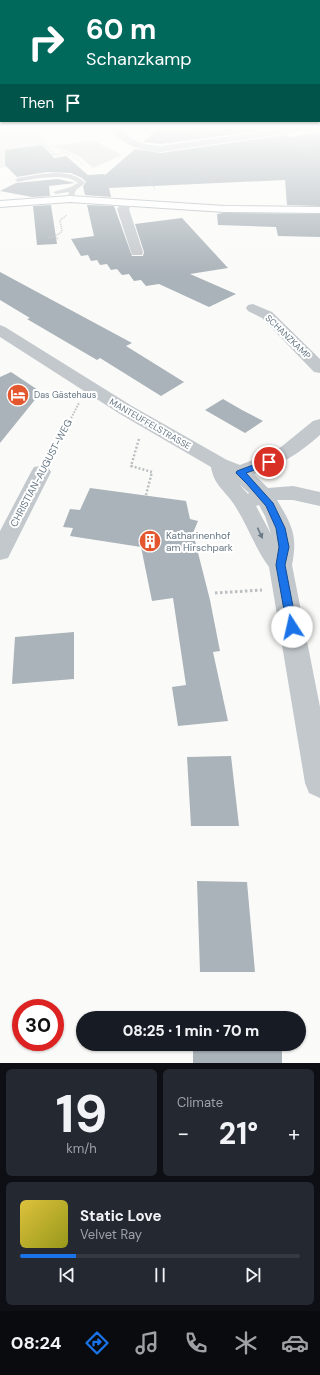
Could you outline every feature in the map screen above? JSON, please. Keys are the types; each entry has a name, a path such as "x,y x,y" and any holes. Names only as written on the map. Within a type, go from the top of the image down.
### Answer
{"main road":[{"path":"0,204 72,194 127,203 225,209 320,210"}],"street":[{"path":"127,203 123,209 137,252"},
{"name":"SCHANZKAMP","path":"253,308 267,314 320,368"},
{"name":"MANTEUFFELSTRASSE","path":"0,330 110,401 264,496 276,516 281,528 284,547 280,565 320,783"},
{"path":"227,472 269,462 298,445 320,425"},
{"name":"CHRISTIAN-AUGUST-WEG","path":"0,552 41,472"},
{"name":"MANTEUFFELSTRASSE","path":"227,472 267,548 280,565"},
{"path":"244,503 264,496 287,492 320,499"}],"lane":[{"path":"18,180 47,178"},
{"path":"56,192 72,194 82,183 75,178"}],"path":[{"path":"48,238 62,231 60,220 69,214"},
{"path":"54,236 58,239"},
{"name":"CHRISTIAN-AUGUST-WEG","path":"41,472 77,404 82,400"},
{"path":"139,438 131,466 152,472 146,496"},
{"path":"215,593 266,589"}],"building":[{"path":"82,178 320,178 320,206 287,205 285,180 109,188 111,197 85,195 83,186 86,182"},
{"path":"58,179 75,183 49,186 50,196 32,197 0,191 16,183"},
{"path":"51,205 57,244 37,245 33,206"},
{"path":"87,205 114,206 132,256 143,256 144,252 135,224 182,218 228,268 190,274 236,294 209,307 159,284 146,286 141,280 134,281 129,274 122,275 117,269 111,270 107,264 100,265 97,260 91,261 88,255 81,256 71,239 94,236"},
{"path":"217,214 320,214 320,237 278,236 276,227 218,225"},
{"path":"0,272 132,343 126,346 184,382 161,396 100,358 97,360 27,319 30,318 0,300"},
{"name":"Das Gästehaus","path":"11,372 38,390 34,394 38,396 0,443 0,377"},
{"path":"223,399 263,421 245,433 205,410"},
{"name":"Katharinenhof am Hirschpark","path":"90,488 186,501 190,519 198,521 193,533 210,600 220,651 213,652 228,721 178,726 172,687 186,685 173,598 152,601 141,547 70,536 73,528 63,527 70,509 80,510"},
{"path":"74,632 74,679 12,684 15,637"},
{"path":"231,756 239,826 191,826 187,757"},
{"path":"197,881 247,882 255,972 200,972"},
{"path":"193,1051 282,1051 282,1063 193,1063"}],"place":[{"name":"Das Gästehaus","path":"18,395"},
{"name":"Katharinenhof am Hirschpark","path":"150,541"}],"route":[{"path":"269,462 240,473 264,496 276,516 281,528 284,547 280,565 292,627"}]}
